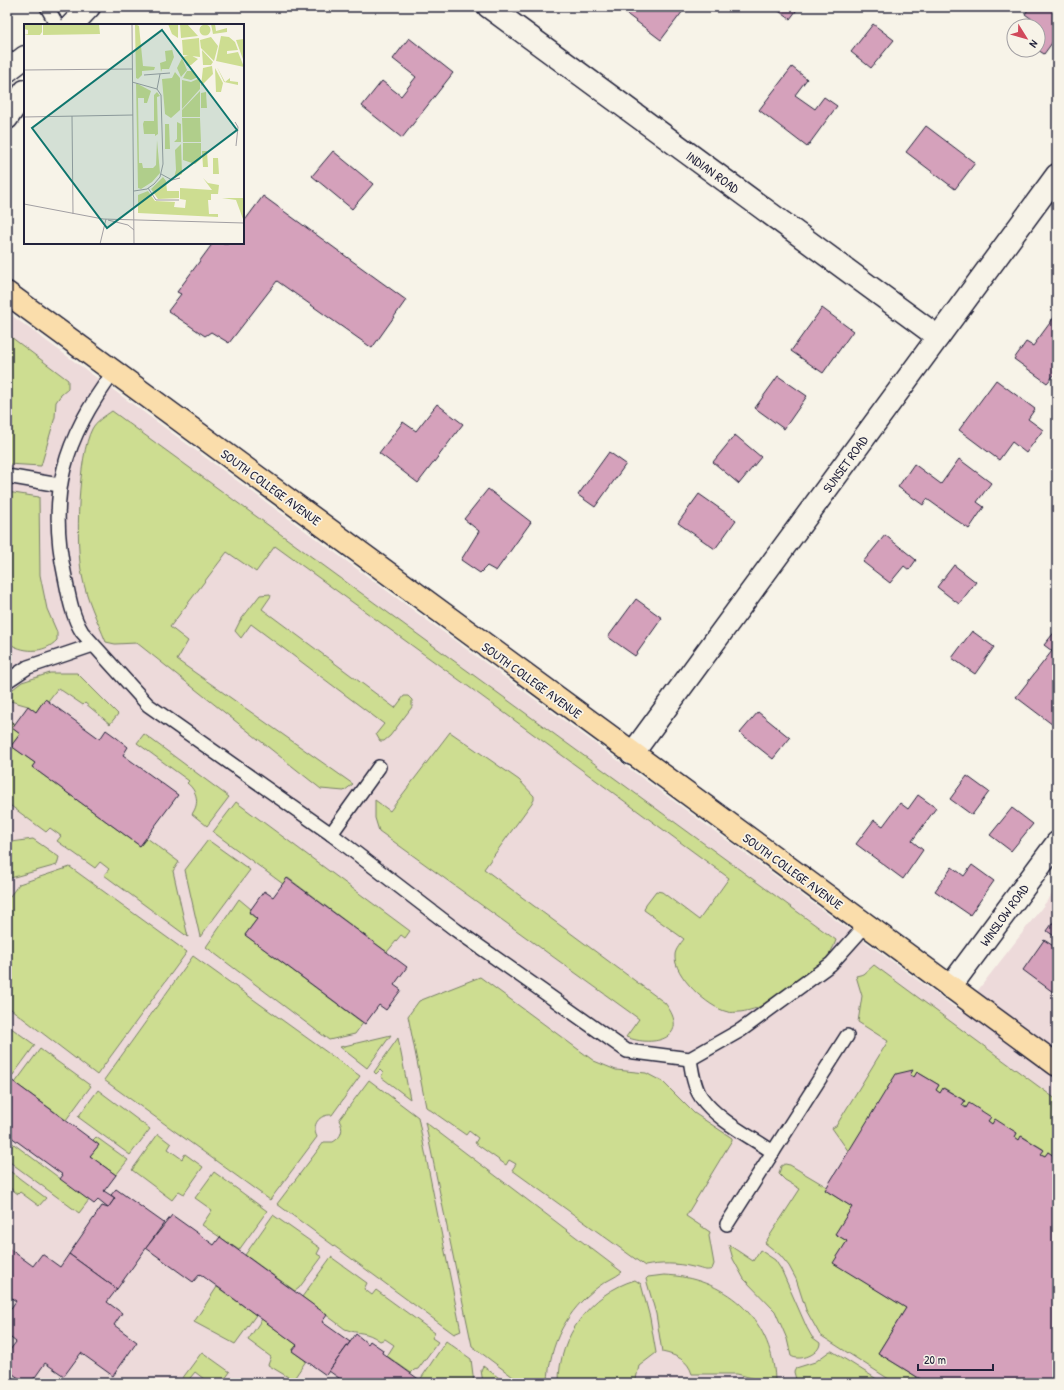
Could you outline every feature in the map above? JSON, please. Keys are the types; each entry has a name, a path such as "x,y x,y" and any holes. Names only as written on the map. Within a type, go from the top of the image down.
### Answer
{"main road":[{"name":"SOUTH COLLEGE AVENUE","path":"7,293 1057,1065"}],"street":[{"path":"73,24 89,7"},
{"name":"INDIAN ROAD","path":"489,7 938,337"},
{"path":"7,71 24,58"},
{"path":"7,118 24,92"},
{"name":"SUNSET ROAD","path":"632,754 1057,175"},
{"name":"WINSLOW ROAD","path":"950,987 1057,843"}],"lane":[{"path":"47,7 56,24"},
{"path":"114,372 96,396 80,422 62,470 59,485 57,512 59,550 74,620 93,645 148,705 331,834 462,935 627,1051 690,1059 741,1030 831,964 866,925"},
{"path":"7,476 59,485"},
{"path":"7,681 28,667 93,645"},
{"path":"331,834 379,767"},
{"path":"727,1224 847,1036"},
{"path":"690,1059 693,1078 701,1097 722,1117 773,1152"}],"shaded area":[{"path":"7,312 961,1012 1057,888 1057,1383 7,1383"}],"green space":[{"path":"7,334 68,380 68,389 56,402 55,417 41,466 7,464"},
{"path":"112,411 836,940 831,952 823,962 781,995 758,1008 740,1012 728,1012 711,1004 693,990 680,972 676,963 675,953 684,939 644,910 646,904 656,891 662,892 699,920 729,878 275,546 256,572 227,552 170,627 188,641 177,660 353,784 344,791 321,789 137,643 115,644 106,642 92,609 84,584 80,562 78,523 81,479 87,442 92,429 96,424"},
{"path":"7,492 39,497 40,575 47,609 57,632 57,640 52,645 39,650 26,650 13,646 7,642"},
{"path":"270,594 271,596 262,609 395,708 404,696 408,696 412,700 412,707 390,736 384,741 380,741 376,734 384,724 251,624 241,638 235,631 240,621 260,595"},
{"path":"50,673 77,673 118,714 110,724 85,703 83,705 58,688 48,701 45,699 36,712 28,706 7,700 9,692 22,682"},
{"path":"7,718 15,724 12,728 20,734 11,746 35,763 32,767 140,846 147,838 179,862 173,871 188,937 104,875 109,869 100,862 95,868 57,841 61,836 50,828 46,832 7,803"},
{"path":"450,732 519,780 534,796 534,800 484,869 665,1003 672,1015 674,1025 672,1032 666,1037 648,1041 626,1037 639,1019 379,831 375,818 375,800 390,811"},
{"path":"144,734 229,797 207,826 192,814 197,801 195,793 187,783 189,781 137,743"},
{"path":"236,802 410,931 405,938 401,935 387,952 288,878 283,884 213,832"},
{"path":"7,839 11,842 33,839 59,857 57,865 7,879"},
{"path":"208,840 250,870 200,937 185,870"},
{"path":"70,867 187,952 97,1075 7,1006 7,900 19,884"},
{"path":"239,899 251,909 249,913 257,919 245,935 363,1023 355,1034 329,1040 206,947"},
{"path":"193,956 360,1076 332,1115 323,1116 317,1121 315,1133 317,1137 270,1200 104,1080"},
{"path":"874,965 1057,1100 1057,1158 1048,1152 1045,1156 1041,1154 1043,1149 1022,1136 1019,1140 1015,1137 1017,1133 995,1120 992,1124 988,1121 990,1117 962,1105 965,1101 944,1088 940,1093 936,1090 939,1085 917,1072 914,1077 910,1075 912,1071 849,1152 832,1128 836,1126 888,1041 858,1022 862,996 856,976 864,974"},
{"path":"480,977 594,1061 616,1070 646,1073 663,1082 694,1113 732,1138 686,1216 710,1232 709,1236 714,1264 712,1269 705,1270 675,1264 645,1266 512,1170 516,1164 509,1160 506,1165 475,1143 478,1138 469,1131 466,1135 426,1107 408,1016 419,1001"},
{"path":"7,1025 35,1045 10,1079 7,1077"},
{"path":"391,1035 367,1068 340,1047"},
{"path":"398,1038 410,1099 381,1077 383,1073 380,1070 376,1074 374,1072"},
{"path":"40,1049 91,1086 66,1120 15,1083"},
{"path":"369,1080 418,1117 461,1331 454,1334 277,1204 324,1142 333,1142 338,1138 342,1130 339,1120"},
{"path":"98,1090 150,1129 130,1155 78,1117"},
{"path":"425,1122 622,1272 587,1296 569,1317 556,1342 549,1369 548,1383 521,1383 472,1346"},
{"path":"158,1134 171,1144 168,1149 182,1159 185,1154 203,1167 184,1194 179,1191 172,1200 132,1170"},
{"path":"96,1137 128,1160 116,1175 90,1156 99,1145 93,1140"},
{"path":"7,1139 89,1200 79,1213 7,1160"},
{"path":"785,1164 790,1165 827,1187 825,1190 852,1207 836,1234 847,1241 834,1263 906,1308 878,1353 917,1377 913,1383 895,1383 820,1335 806,1310 796,1279 789,1266 780,1255 765,1243 800,1189 785,1180 779,1174 781,1166"},
{"path":"7,1169 46,1198 39,1206 20,1192 18,1194 7,1186"},
{"path":"214,1172 267,1211 239,1250 202,1225 212,1210 195,1198"},
{"path":"273,1215 320,1248 317,1254 322,1257 299,1288 295,1291 245,1255"},
{"path":"729,1245 753,1261 760,1250 775,1260 781,1269 807,1328 812,1337 820,1343 817,1351 809,1356 799,1358 791,1356 787,1339 775,1311 744,1279 733,1259"},
{"path":"331,1257 367,1283 364,1289 372,1295 376,1290 435,1333 432,1338 438,1342 418,1369 411,1373 387,1356 394,1345 385,1339 380,1341 370,1335 345,1329 302,1297"},
{"path":"664,1275 706,1283 724,1292 740,1304 754,1319 765,1337 772,1357 775,1379 772,1382 767,1382 737,1374 692,1374 688,1365 681,1359 662,1352 656,1314 646,1279 648,1277"},
{"path":"635,1280 641,1284 650,1318 656,1353 639,1366 635,1383 559,1383 560,1366 564,1349 580,1319 591,1306 604,1295 619,1286"},
{"path":"217,1287 256,1315 235,1344 194,1322"},
{"path":"262,1319 297,1345 292,1351 306,1361 293,1380 268,1365 271,1357 248,1340"},
{"path":"446,1341 471,1359 474,1383 424,1383 420,1380"},
{"path":"830,1351 883,1383 797,1383 794,1372 796,1368 815,1362"},
{"path":"202,1352 230,1372 222,1383 209,1383 195,1372 186,1383 179,1383"},
{"path":"483,1366 506,1383 483,1383 481,1370"}],"building":[{"path":"622,7 686,7 661,40 620,9"},
{"path":"773,7 799,7 790,19"},
{"path":"1030,7 1057,7 1057,36 1046,51 1046,18 1030,18 1025,14"},
{"path":"873,24 894,40 871,68 851,52"},
{"path":"409,38 453,73 402,138 362,106 382,81 401,96 416,77 393,59"},
{"path":"792,67 807,79 795,95 815,109 824,97 837,106 807,147 759,110"},
{"path":"926,126 975,163 955,189 906,152"},
{"path":"333,151 373,184 352,209 312,176"},
{"path":"263,196 406,300 372,348 277,281 229,343 211,332 205,336 168,311 181,294 177,292 212,244 244,244 244,222"},
{"path":"822,308 853,331 823,373 791,351"},
{"path":"1055,316 1057,317 1057,376 1055,374 1047,383 1014,359 1026,342 1033,346"},
{"path":"778,376 807,396 784,429 755,408"},
{"path":"996,380 1035,409 1028,419 1043,430 1026,453 1012,442 999,460 959,430"},
{"path":"437,404 463,424 418,483 379,453 403,422 416,431"},
{"path":"735,435 761,457 739,484 713,462"},
{"path":"609,452 626,464 595,507 578,495"},
{"path":"959,459 991,483 977,502 984,507 969,529 927,499 923,505 898,487 914,464 941,484"},
{"path":"488,489 531,522 496,571 487,566 480,573 461,560 479,531 464,519"},
{"path":"699,494 736,520 715,549 678,523"},
{"path":"885,535 916,560 909,570 904,566 890,583 863,562"},
{"path":"954,565 976,582 959,604 937,587"},
{"path":"636,599 662,618 635,656 608,637"},
{"path":"1057,629 1057,728 1016,697 1052,651 1044,645"},
{"path":"972,631 994,647 975,674 952,658"},
{"path":"45,699 100,739 106,730 128,747 123,755 178,795 140,846 32,767 35,763 11,746 20,734 12,728 28,706 36,712"},
{"path":"758,712 790,738 773,759 740,733"},
{"path":"967,776 989,792 972,815 950,799"},
{"path":"918,795 936,808 912,841 923,850 903,879 856,844 874,820 883,826 900,803 908,809"},
{"path":"1012,808 1033,824 1011,851 990,835"},
{"path":"972,865 994,881 970,915 935,891 952,867 964,876"},
{"path":"287,878 407,967 394,985 401,990 386,1010 379,1005 365,1024 245,935 257,919 249,912 264,891 273,897"},
{"path":"1057,917 1057,938 1047,931"},
{"path":"1044,940 1055,947 1057,945 1057,995 1023,970"},
{"path":"913,1070 910,1075 914,1077 917,1072 939,1085 936,1090 940,1093 943,1088 965,1101 962,1105 966,1108 969,1103 991,1117 988,1121 992,1124 995,1119 1017,1133 1015,1137 1019,1140 1021,1136 1044,1150 1041,1154 1045,1156 1048,1152 1057,1158 1057,1383 927,1383 878,1353 906,1308 833,1263 847,1241 835,1234 852,1207 825,1190 896,1074"},
{"path":"7,1077 99,1145 90,1156 116,1175 104,1191 115,1198 108,1208 98,1200 94,1204 60,1179 63,1175 7,1134"},
{"path":"116,1189 164,1223 117,1289 69,1254 102,1206 108,1208 115,1198 111,1195"},
{"path":"172,1215 214,1245 220,1237 327,1315 322,1322 350,1342 326,1375 292,1351 297,1345 200,1274 193,1282 146,1248"},
{"path":"7,1247 33,1266 42,1254 60,1267 69,1254 117,1289 107,1302 122,1313 114,1325 137,1342 113,1376 81,1353 64,1376 45,1363 31,1383 26,1383 7,1370 7,1354 16,1342 7,1335 7,1314 16,1301 7,1295"},
{"path":"356,1334 368,1344 370,1341 383,1350 382,1353 424,1383 346,1383 329,1371"}]}
